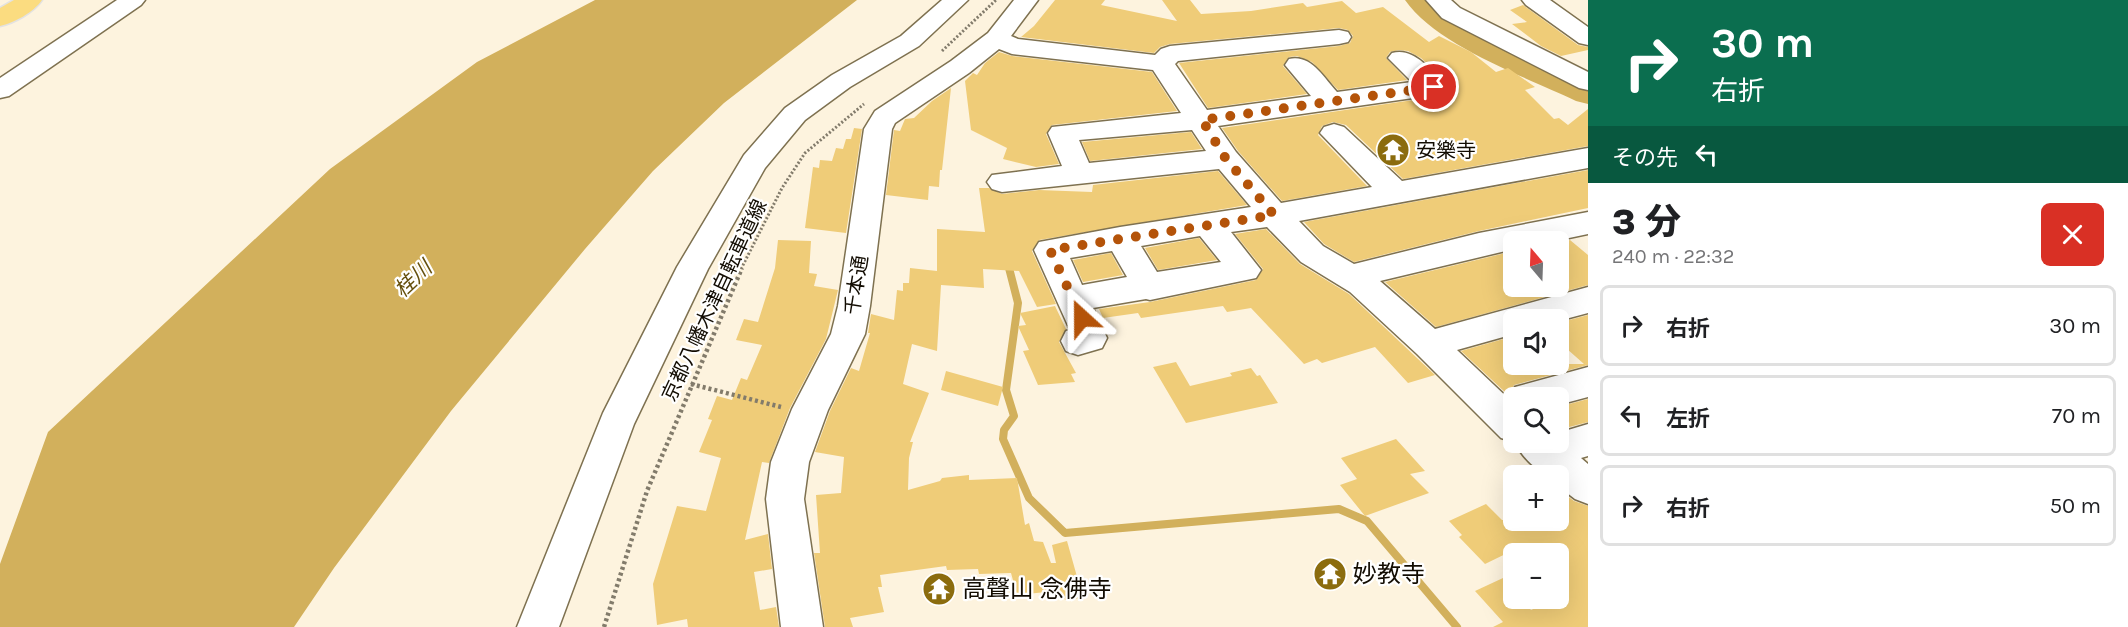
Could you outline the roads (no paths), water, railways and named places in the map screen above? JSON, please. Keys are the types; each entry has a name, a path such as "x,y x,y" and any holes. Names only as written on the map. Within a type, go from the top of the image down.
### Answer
{"main road":[{"path":"0,19 30,0"}],"street":[{"path":"0,90 133,0"},
{"path":"538,627 616,424 693,267 754,162 795,114 841,81 910,41 956,0"},
{"name":"千本通","path":"802,627 785,499 790,462 808,414 848,334 854,306 878,129 885,117 960,67 997,38 1026,0"},
{"path":"1438,0 1451,13 1588,82"},
{"path":"1533,0 1585,32"},
{"path":"1161,63 1170,54 1339,36"},
{"path":"997,38 1012,46 1161,63 1202,120 1226,159 1274,215 1312,254 1353,276 1503,409"},
{"path":"1080,175 1062,134 1202,120 1434,87 1401,58"},
{"path":"1299,66 1331,102"},
{"path":"1334,133 1396,193"},
{"path":"1078,341 1090,338 1050,250 1274,215 1588,158"},
{"path":"1002,182 1226,159"},
{"path":"1073,299 1150,288 1245,270 1207,224"},
{"path":"1353,276 1479,244 1582,230"},
{"path":"1120,238 1150,288"},
{"path":"1555,309 1588,300"},
{"path":"1429,344 1503,323"},
{"path":"1569,387 1588,382"},
{"path":"1569,443 1588,440"},
{"path":"1545,453 1588,487"}],"water":[{"name":"桂川","path":"595,0 857,0 724,103 653,171 451,411 334,568 294,627 0,627 0,564 48,432 330,169 477,62"}],"waterway":[{"path":"1420,0 1456,29 1477,41 1588,93"},
{"path":"1008,264 1009,269"},
{"path":"1009,268 1018,303 1006,390 1014,416 1004,430 1003,439 1029,498 1065,533 1339,509 1367,521 1457,627"}],"place":[{"name":"安樂寺","path":"1393,150"},
{"name":"妙教寺","path":"1330,574"},
{"name":"高聲山 念佛寺","path":"939,589"}]}
